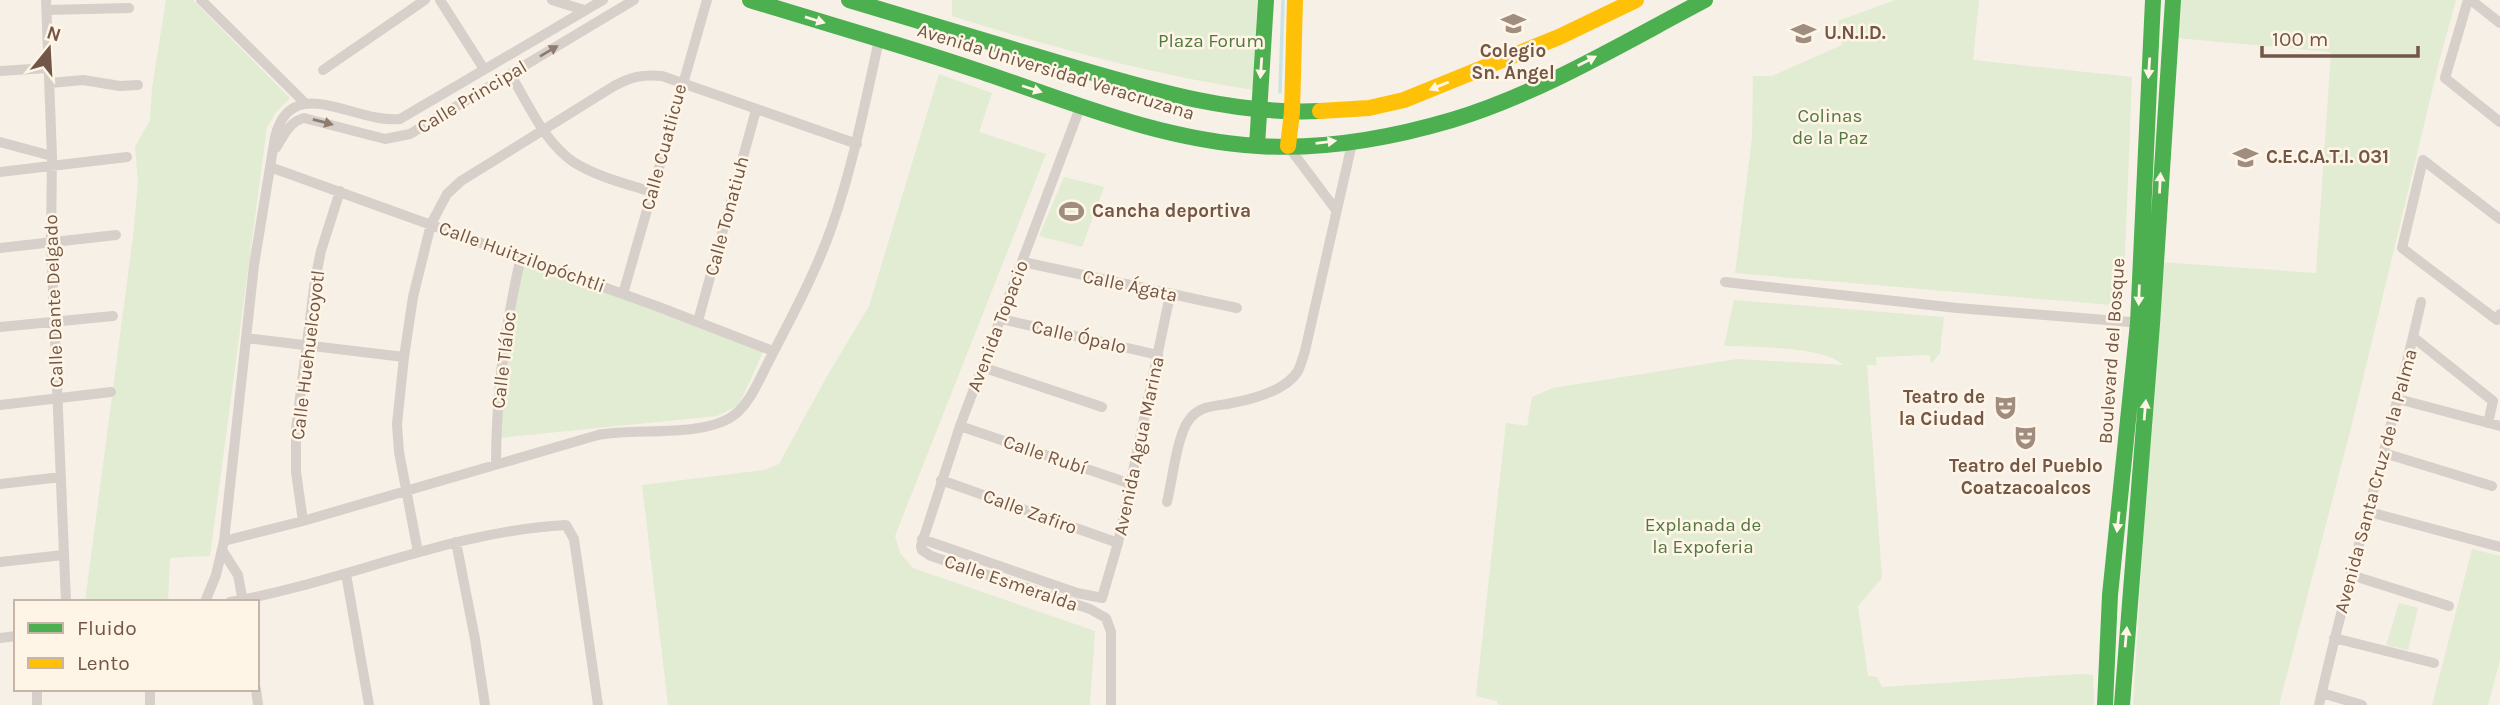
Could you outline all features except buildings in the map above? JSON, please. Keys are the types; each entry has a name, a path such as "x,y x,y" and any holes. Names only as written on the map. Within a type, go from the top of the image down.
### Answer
{"main road":[{"name":"Avenida Universidad Veracruzana","path":"750,0 1081,105 1182,134 1257,146 1288,146 1353,139 1430,126 1503,103 1554,80 1705,0"},
{"name":"Avenida Universidad Veracruzana","path":"849,0 1131,84 1258,111 1292,112 1369,108 1404,100 1559,37 1636,0"},
{"path":"1257,146 1266,0"},
{"path":"1288,146 1292,112 1296,0"},
{"name":"Boulevard del Bosque","path":"2122,705 2145,323 2153,0"},
{"name":"Boulevard del Bosque","path":"2105,704 2110,595 2145,323 2173,0"},
{"path":"2105,704 2113,701 2122,705"}],"street":[{"path":"201,0 304,103"},
{"path":"323,70 425,0"},
{"path":"440,0 484,69"},
{"path":"552,0 584,10"},
{"name":"Calle Principal","path":"206,600 214,583 223,546 254,265 277,127 281,118 294,105 317,103 374,118 400,119 603,0"},
{"name":"Calle Principal","path":"273,153 289,126 304,118 386,139 410,134 634,0"},
{"name":"Calle Cuatlicue","path":"623,294 706,0"},
{"path":"2500,23 2470,0 2445,78 2500,122"},
{"path":"46,5 129,8"},
{"name":"Calle Dante Delgado","path":"46,5 52,161 51,242 66,600"},
{"path":"243,600 238,575 223,546 496,464 616,432 686,429 719,423 740,410 802,300 820,258 841,201 857,144 879,40"},
{"path":"0,71 47,68"},
{"path":"510,74 543,128 562,152 574,162 652,192"},
{"path":"418,552 405,492 397,424 415,286 430,223 447,194 461,181 543,128 633,76 654,75 682,83 857,144"},
{"path":"50,83 83,80 120,86 138,85"},
{"name":"Avenida Topacio","path":"922,544 960,426 1081,105"},
{"name":"Calle Tonatiuh","path":"698,321 756,110"},
{"path":"1167,502 1184,428 1193,415 1206,407 1234,403 1276,389 1289,382 1299,370 1353,139"},
{"path":"0,142 52,161"},
{"path":"1288,146 1336,210"},
{"path":"0,172 52,161 127,157"},
{"path":"2500,219 2423,160 2402,248 2497,320 2500,314"},
{"name":"Calle Huitzilopóchtli","path":"270,167 430,223 774,351"},
{"name":"Calle Huehuelcoyotl","path":"303,521 296,472 296,429 321,251 340,191"},
{"path":"0,248 116,235"},
{"name":"Calle Tláloc","path":"496,464 502,359 508,315 521,257"},
{"name":"Calle Ágata","path":"1023,262 1237,308"},
{"path":"1724,282 1957,308 2145,323"},
{"name":"Avenida Agua Marina","path":"922,544 1098,599 1104,596 1131,484 1170,295"},
{"path":"2413,337 2421,302"},
{"path":"0,327 113,316"},
{"name":"Calle Ópalo","path":"1001,319 1158,355"},
{"name":"Avenida Santa Cruz de la Palma","path":"2319,705 2413,337 2493,401 2494,425"},
{"path":"246,338 404,357"},
{"path":"982,367 1102,407"},
{"path":"0,405 111,392"},
{"path":"2398,399 2494,425"},
{"name":"Calle Rubí","path":"960,426 1131,484"},
{"path":"2384,453 2492,486"},
{"path":"0,484 61,477"},
{"name":"Calle Zafiro","path":"941,480 1118,543"},
{"path":"2369,512 2500,547"},
{"path":"247,600 456,542 566,525 574,539 598,705"},
{"path":"456,542 485,705"},
{"name":"Calle Esmeralda","path":"922,544 931,556 1106,618 1111,632 1111,705"},
{"path":"0,562 63,555"},
{"path":"346,574 369,705"},
{"path":"2351,575 2449,606"},
{"path":"2334,638 2434,663"},
{"path":"2322,693 2362,705"}],"green space":[{"path":"166,0 193,0 290,98 276,112 267,127 210,556 170,558 168,600 85,600 133,236 138,182 135,147 150,120 152,88"},
{"name":"Plaza Forum","path":"952,0 1257,0 1254,90 1139,68 952,16"},
{"name":"Colinas de la Paz","path":"1895,0 1979,0 1973,60 2132,77 2123,306 1735,273 1752,137 1753,76 1772,76 1842,45 1838,21"},
{"path":"2180,0 2456,0 2353,420 2279,705 2133,705 2160,262 2316,273 2331,52 2177,38"},
{"path":"939,74 992,93 979,132 1046,154 895,536 900,553 913,568 1095,631 1090,705 668,705 642,485 764,470 779,464 869,306"},
{"name":"Cancha deportiva","path":"1064,177 1104,187 1082,247 1039,236"},
{"path":"524,263 764,350 739,405 717,416 499,438 508,345"},
{"name":"Explanada de la Expoferia","path":"1734,300 1944,317 1940,353 1931,364 1930,355 1876,357 1877,365 1867,365 1882,578 1858,606 1868,676 1877,677 1882,687 2093,675 2094,705 1498,705 1497,701 1476,696 1506,423 1527,426 1532,397 1553,388 1737,359 1843,365 1821,354 1805,351 1724,346"},
{"path":"2472,549 2500,556 2500,660 2488,705 2432,705"},
{"path":"2399,603 2418,608 2408,650 2386,645"}],"waterway":[{"path":"1280,92 1283,0"}],"traffic: fast":[{"path":"750,0 1149,127 1221,142 1282,147 1381,137 1485,109 1550,82 1705,0"},
{"path":"849,0 1188,98 1253,109 1320,111"},
{"path":"1257,146 1266,0"},
{"path":"2105,705 2110,595 2138,323 2153,0"},
{"path":"2122,705 2152,324 2173,0"}],"traffic: slow":[{"path":"1288,146 1292,112 1295,0"},
{"path":"1320,111 1369,108 1404,100 1559,37 1636,0"}],"place":[{"name":"Colegio Sn. Ángel","path":"1513,23"},
{"name":"U.N.I.D.","path":"1804,33"},
{"name":"C.E.C.A.T.I. 031","path":"2246,157"},
{"name":"Cancha deportiva","path":"1072,211"},
{"name":"Teatro de la Ciudad","path":"2005,408"},
{"name":"Teatro del Pueblo Coatzacoalcos","path":"2026,438"}]}
